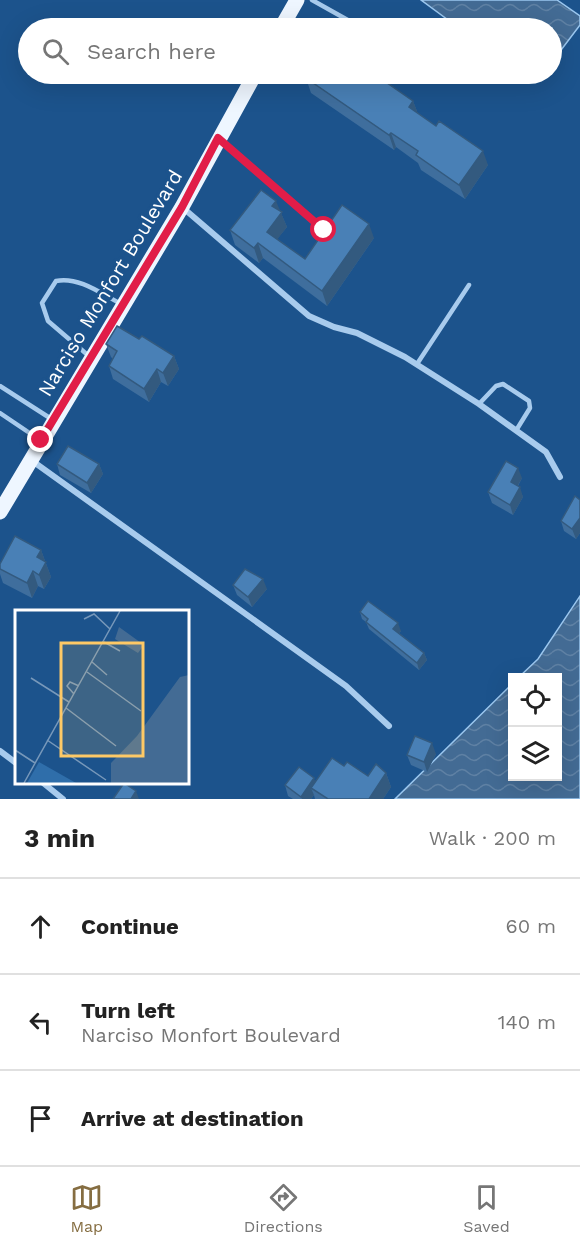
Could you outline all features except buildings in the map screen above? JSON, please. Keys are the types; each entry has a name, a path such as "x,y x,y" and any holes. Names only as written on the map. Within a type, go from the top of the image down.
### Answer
{"main road":[{"path":"287,18 297,0"},
{"name":"Narciso Monfort Boulevard","path":"0,512 182,207 249,84"}],"street":[{"path":"182,207 309,316 334,327 357,333 417,364 517,429 546,452 560,477"},
{"path":"30,459 346,686 389,726"},
{"path":"0,751 15,762"},
{"path":"43,784 63,799"}],"lane":[{"path":"312,0 344,18"},
{"path":"218,138 324,230"},
{"path":"92,359 48,321 42,303 56,281 65,279 74,280 123,305"},
{"path":"417,364 469,285"},
{"path":"478,404 499,385 529,401 530,408 517,429"},
{"path":"0,386 53,420"},
{"path":"0,412 41,440"}],"water":[{"path":"421,0 557,0 580,16 580,25 562,49 562,18 445,18"},
{"path":"580,596 580,799 395,799 508,688 508,781 562,781 562,673 523,673 538,659"}],"route":[{"path":"41,440 182,207 218,138 324,230"}]}
